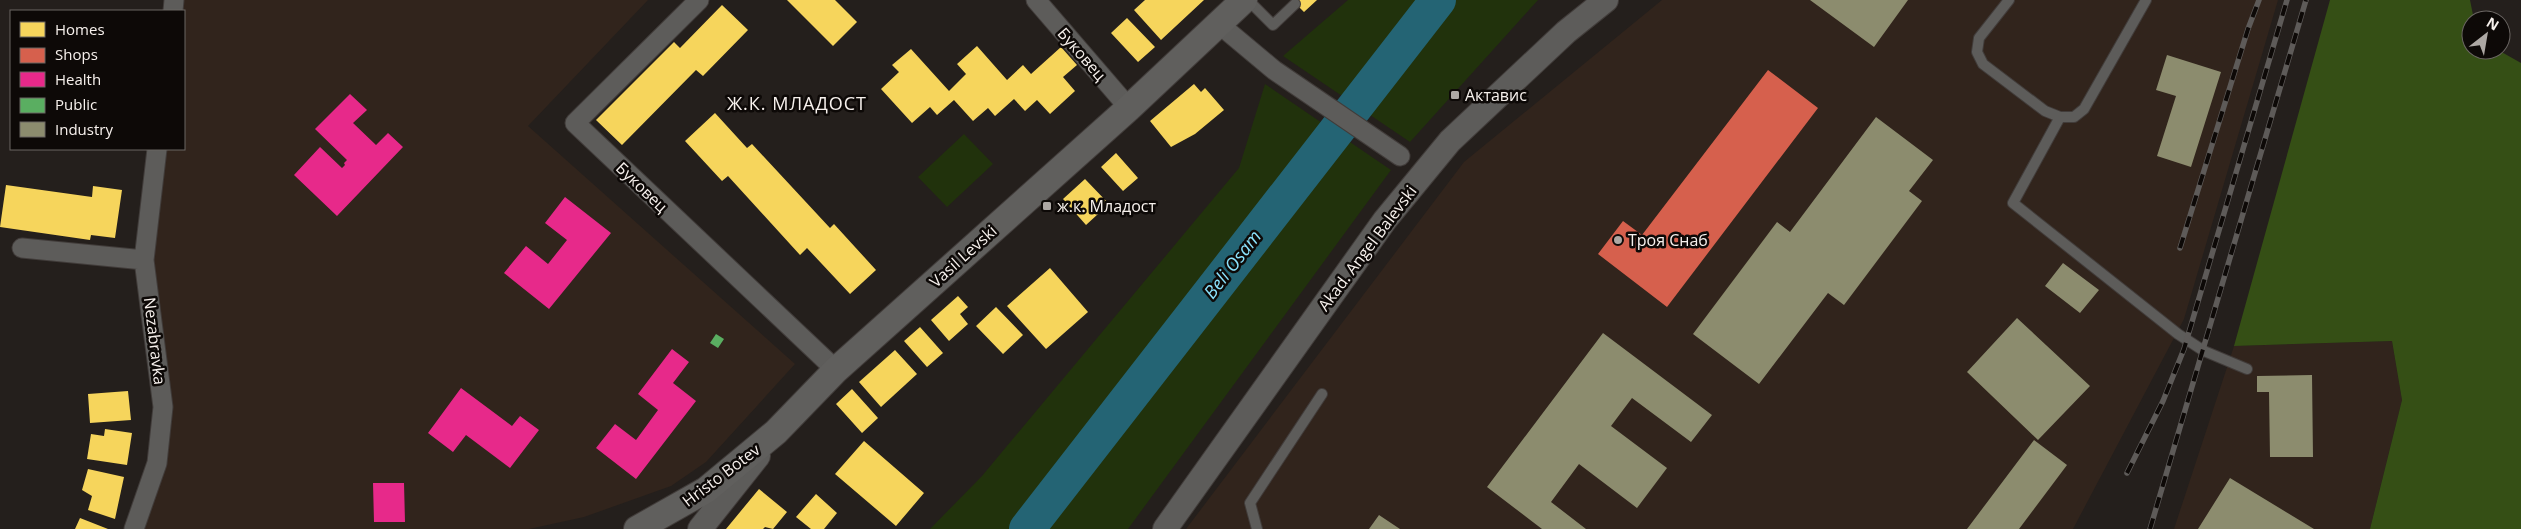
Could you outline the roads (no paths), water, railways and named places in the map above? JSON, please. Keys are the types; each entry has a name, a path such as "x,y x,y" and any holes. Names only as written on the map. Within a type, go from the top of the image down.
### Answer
{"main road":[{"name":"Vasil Levski","path":"776,432 836,370 1128,108 1244,0"},
{"name":"Hristo Botev","path":"637,529 706,490 776,432"}],"street":[{"name":"Буковец","path":"699,0 575,123 836,370"},
{"name":"Буковец","path":"1036,0 1128,108"},
{"name":"Akad. Angel Balevski","path":"1165,529 1386,220 1450,141 1508,84 1566,32 1606,0"},
{"path":"1219,24 1274,70 1400,156"},
{"name":"Nezabravka","path":"134,529 157,463 163,406 144,260 157,150"},
{"path":"22,248 144,260"},
{"name":"Vasil Levski","path":"700,529 776,432"}],"lane":[{"path":"1248,0 1273,25 1295,4"},
{"path":"2009,0 1979,38 1977,52 1983,64 2045,111 2060,117 2074,118 2084,109 2146,0"},
{"path":"2060,117 2013,203 2178,334 2204,351 2247,369"},
{"path":"1257,529 1250,503 1322,394"}],"waterway":[{"name":"Beli Osam","path":"1027,529 1438,0"}],"railway":[{"path":"2180,248 2248,29 2259,0"},
{"path":"2127,473 2163,401 2184,349 2287,0"},
{"path":"2150,529 2306,0"}],"place":[{"name":"Актавис","path":"1455,95"},
{"name":"ж.к. Младост","path":"1047,206"},
{"name":"Троя Снаб","path":"1618,240"}],"district":[{"name":"Ж.К. МЛАДОСТ","path":"797,103"}]}
